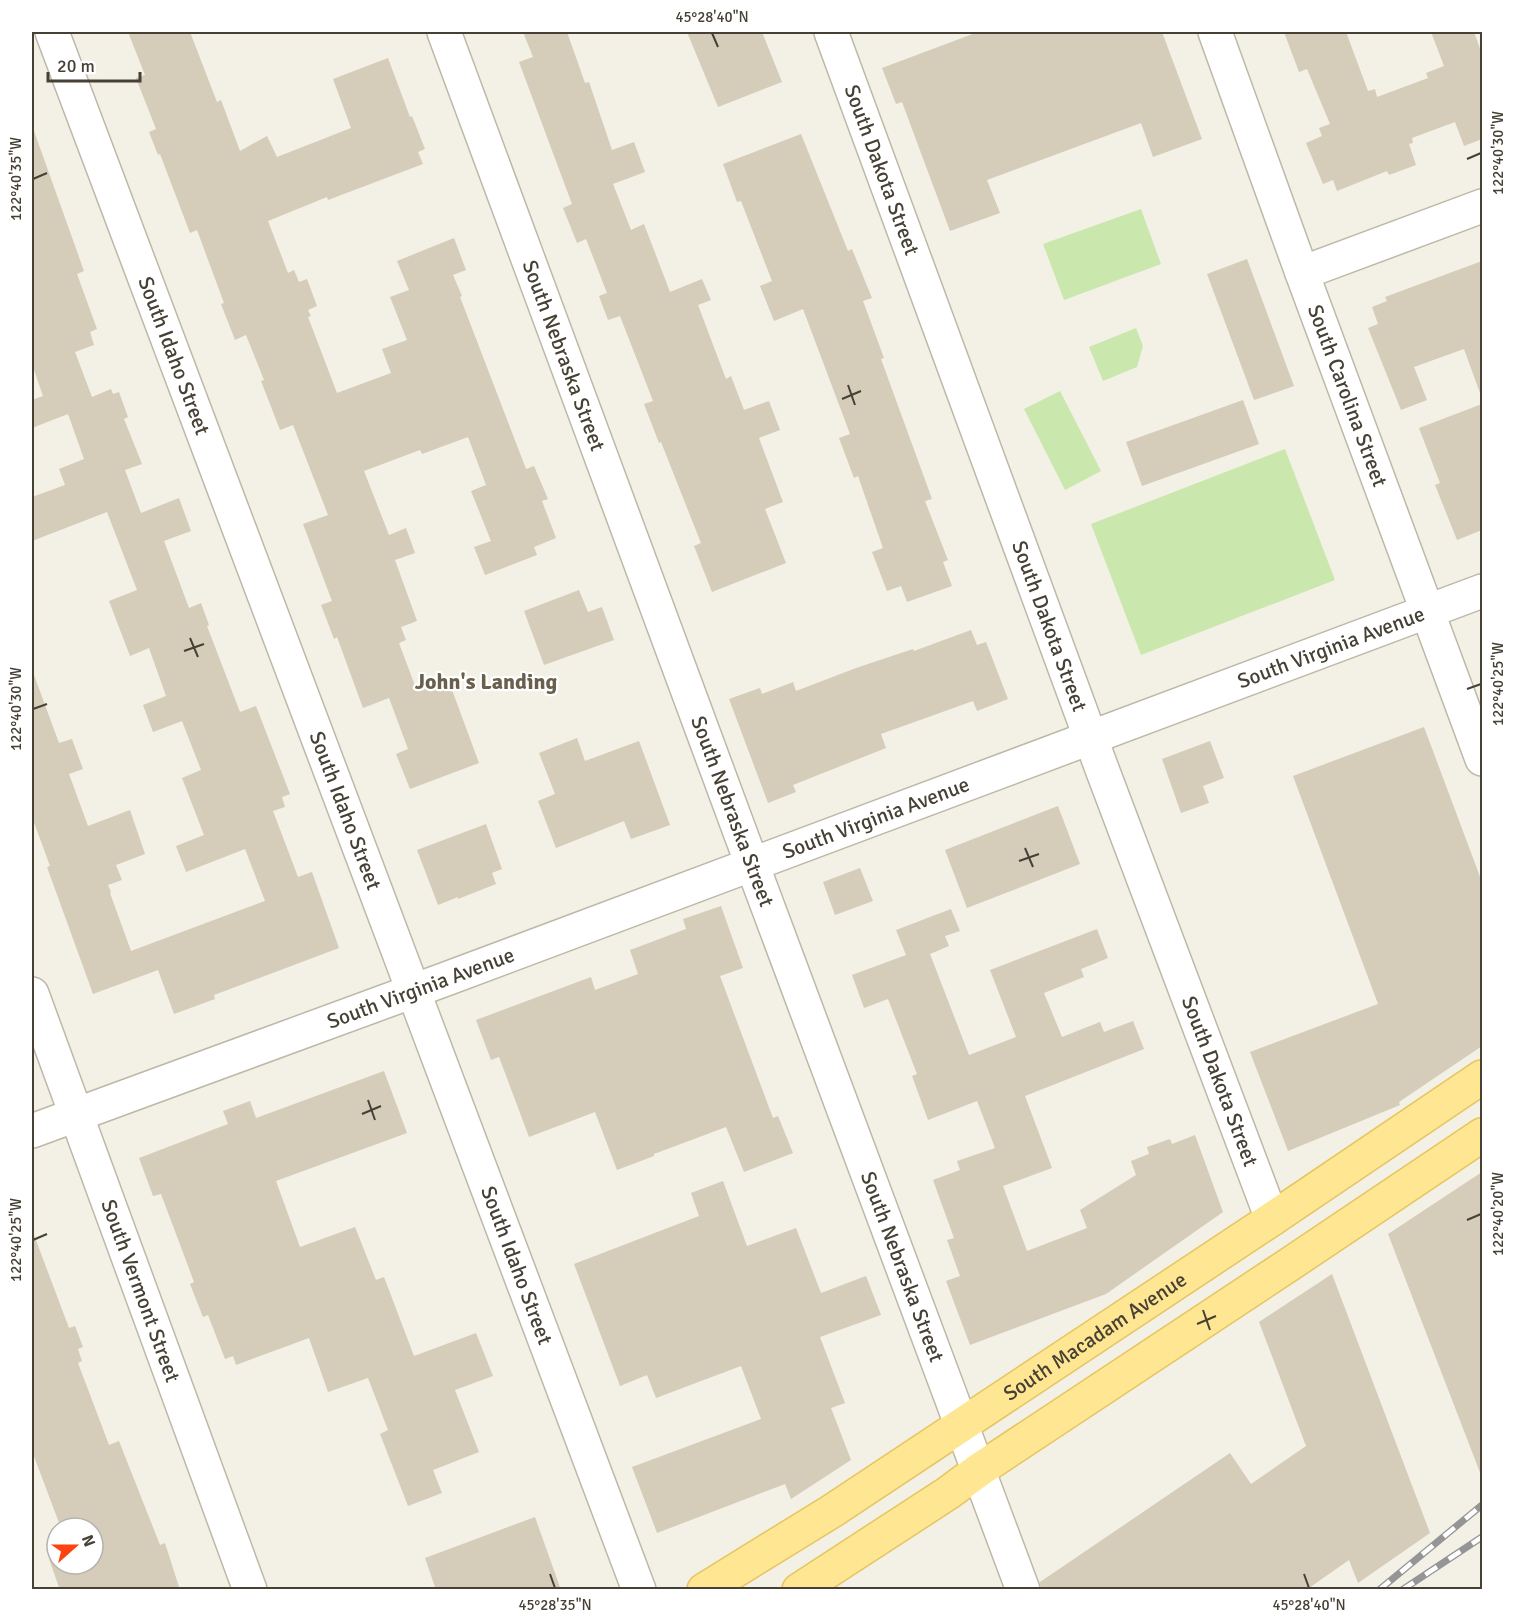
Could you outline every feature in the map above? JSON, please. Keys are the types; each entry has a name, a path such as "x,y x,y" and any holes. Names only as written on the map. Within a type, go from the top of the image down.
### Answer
{"main road":[{"name":"South Macadam Avenue","path":"704,1590 832,1511 1272,1220 1482,1077"},
{"path":"799,1590 948,1493 979,1470 1482,1135"}],"street":[{"name":"South Idaho Street","path":"52,32 639,1590"},
{"name":"South Nebraska Street","path":"444,32 1023,1590"},
{"name":"South Dakota Street","path":"831,32 1272,1220"},
{"name":"South Carolina Street","path":"1215,32 1482,759"},
{"path":"1302,273 1482,206"},
{"name":"South Virginia Avenue","path":"32,1131 1482,591"},
{"name":"South Vermont Street","path":"32,994 250,1590"}],"green space":[{"path":"1141,209 1161,264 1064,300 1043,244"},
{"path":"1136,328 1143,346 1137,367 1103,381 1089,347"},
{"path":"1060,391 1101,471 1065,490 1024,409"},
{"path":"1285,449 1335,580 1141,655 1091,524"}],"building":[{"path":"128,32 190,32 217,102 221,100 240,151 267,136 277,157 351,128 333,79 388,58 410,117 412,116 425,149 418,152 423,164 328,200 327,197 268,221 288,273 294,270 299,282 307,279 317,306 308,310 311,316 308,317 337,393 391,373 382,349 407,340 390,297 409,290 397,261 454,238 466,270 453,275 462,296 460,297 526,469 534,466 548,499 542,501 556,538 534,547 537,555 485,575 474,547 491,541 471,491 486,485 468,437 422,454 420,450 364,471 389,535 406,528 415,553 395,560 417,621 401,627 406,640 399,643 417,691 448,679 479,763 410,789 396,754 408,749 389,698 363,708 337,637 334,639 321,605 332,601 303,524 328,515 293,425 280,430 246,335 235,340 197,230 190,233 160,154 158,155 149,132 156,129 136,78 145,75"},
{"path":"523,32 567,32 585,83 589,82 612,150 634,142 645,172 613,184 631,230 644,224 670,292 702,279 711,300 698,305 726,379 731,376 744,410 769,401 780,430 759,438 783,502 765,509 786,563 712,592 694,546 701,543 644,404 653,401 620,316 608,320 599,296 607,293 586,239 577,243 563,208 572,204 519,62 533,57"},
{"path":"687,32 762,32 782,82 718,107"},
{"path":"978,32 1162,32 1202,139 1153,157 1141,123 987,180 1000,213 950,231 902,102 896,104 882,68"},
{"path":"1284,32 1346,32 1368,91 1375,89 1377,97 1428,78 1426,73 1444,66 1431,32 1474,32 1482,54 1482,139 1464,146 1455,122 1412,138 1413,143 1409,144 1416,165 1389,175 1387,171 1337,191 1333,180 1323,184 1306,143 1322,136 1319,128 1330,124 1307,69 1299,72"},
{"path":"32,131 34,131 84,271 77,274 97,329 90,332 94,345 75,352 92,397 111,389 113,394 119,392 128,417 124,419 142,464 125,470 141,513 179,498 191,531 164,541 189,608 201,603 209,625 207,626 240,712 256,706 290,794 282,797 285,807 273,811 298,877 312,872 339,948 214,995 215,999 174,1014 158,970 93,994 47,867 50,866 32,817 32,676 34,675 59,743 72,739 83,769 69,774 88,826 130,810 145,854 116,865 122,880 108,885 131,951 265,901 245,849 186,872 176,846 204,835 182,778 201,770 182,721 153,732 143,705 166,696 149,648 130,656 109,601 137,590 107,512 32,541 32,497 65,485 59,469 84,459 68,414 32,428 32,400 43,396 32,364"},
{"path":"801,134 848,251 852,249 872,298 863,301 884,358 881,359 932,499 925,501 948,560 943,562 952,586 907,602 901,586 887,591 872,552 883,548 858,476 854,478 839,438 850,434 803,309 774,321 760,286 772,281 741,201 737,202 723,164"},
{"path":"1247,259 1294,386 1254,400 1207,274"},
{"path":"1482,261 1482,392 1480,393 1464,349 1414,367 1427,400 1401,410 1368,328 1378,324 1372,307 1387,301 1385,297"},
{"path":"1243,400 1259,444 1142,486 1126,442"},
{"path":"1482,404 1482,530 1457,540 1435,485 1440,483 1419,428"},
{"path":"579,590 588,612 602,607 614,640 544,665 524,611"},
{"path":"971,630 977,645 986,642 1008,699 977,711 973,701 881,734 886,748 793,785 796,792 768,803 729,699 760,688 762,694 793,682 796,691 856,668 913,649 914,651"},
{"path":"1424,727 1482,882 1482,1046 1399,1102 1400,1105 1288,1151 1250,1052 1378,1004 1293,776"},
{"path":"577,738 585,761 639,741 670,825 631,839 624,821 556,848 538,801 555,794 539,753"},
{"path":"1210,741 1224,778 1203,786 1209,803 1181,813 1162,759"},
{"path":"1058,806 1080,864 967,908 945,850"},
{"path":"486,824 502,869 492,873 496,884 438,905 417,850"},
{"path":"860,868 873,901 835,915 823,882"},
{"path":"721,906 743,968 720,976 773,1118 778,1116 793,1153 744,1172 726,1127 617,1170 595,1112 529,1137 499,1057 491,1060 476,1020 591,977 595,990 638,974 630,950 686,929 683,919"},
{"path":"951,909 960,931 945,936 949,946 930,954 969,1055 1016,1037 990,970 1097,929 1108,958 1081,969 1084,977 1044,993 1062,1037 1100,1022 1104,1032 1133,1021 1144,1049 1025,1096 1052,1168 1003,1186 1027,1251 1087,1228 1080,1210 1136,1175 1131,1161 1149,1154 1147,1147 1170,1139 1172,1144 1195,1135 1223,1212 1106,1294 970,1345 946,1281 960,1276 947,1240 954,1238 933,1180 960,1170 957,1161 995,1148 977,1101 928,1120 912,1076 917,1074 888,999 864,1008 852,975 906,955 896,930"},
{"path":"384,1071 407,1133 276,1181 300,1247 355,1227 376,1280 384,1277 414,1356 476,1333 493,1376 455,1390 479,1452 433,1470 442,1493 408,1506 380,1434 388,1430 368,1378 328,1392 309,1338 236,1365 233,1356 225,1359 208,1315 203,1317 190,1284 194,1282 161,1194 153,1196 139,1158 228,1124 223,1111 250,1101 256,1118"},
{"path":"1482,1172 1482,1475 1481,1475 1388,1234"},
{"path":"723,1181 747,1246 796,1228 821,1293 866,1276 881,1315 820,1337 845,1403 831,1408 851,1460 791,1499 785,1484 657,1533 632,1467 761,1419 741,1366 656,1398 647,1375 620,1386 574,1264 699,1216 691,1193"},
{"path":"32,1235 34,1235 69,1328 75,1326 83,1347 78,1349 82,1361 78,1363 109,1445 119,1441 160,1545 165,1543 180,1590 60,1590 55,1576 105,1576 105,1516 56,1516 32,1451"},
{"path":"1332,1274 1430,1533 1358,1583 1349,1560 1306,1590 1041,1590 1040,1582 1230,1453 1251,1484 1306,1446 1259,1322"},
{"path":"535,1517 561,1590 436,1590 425,1558"}],"railway":[{"path":"1379,1590 1482,1505"},
{"path":"1402,1590 1482,1537"}],"district":[{"name":"John's Landing","path":"486,681"}]}
